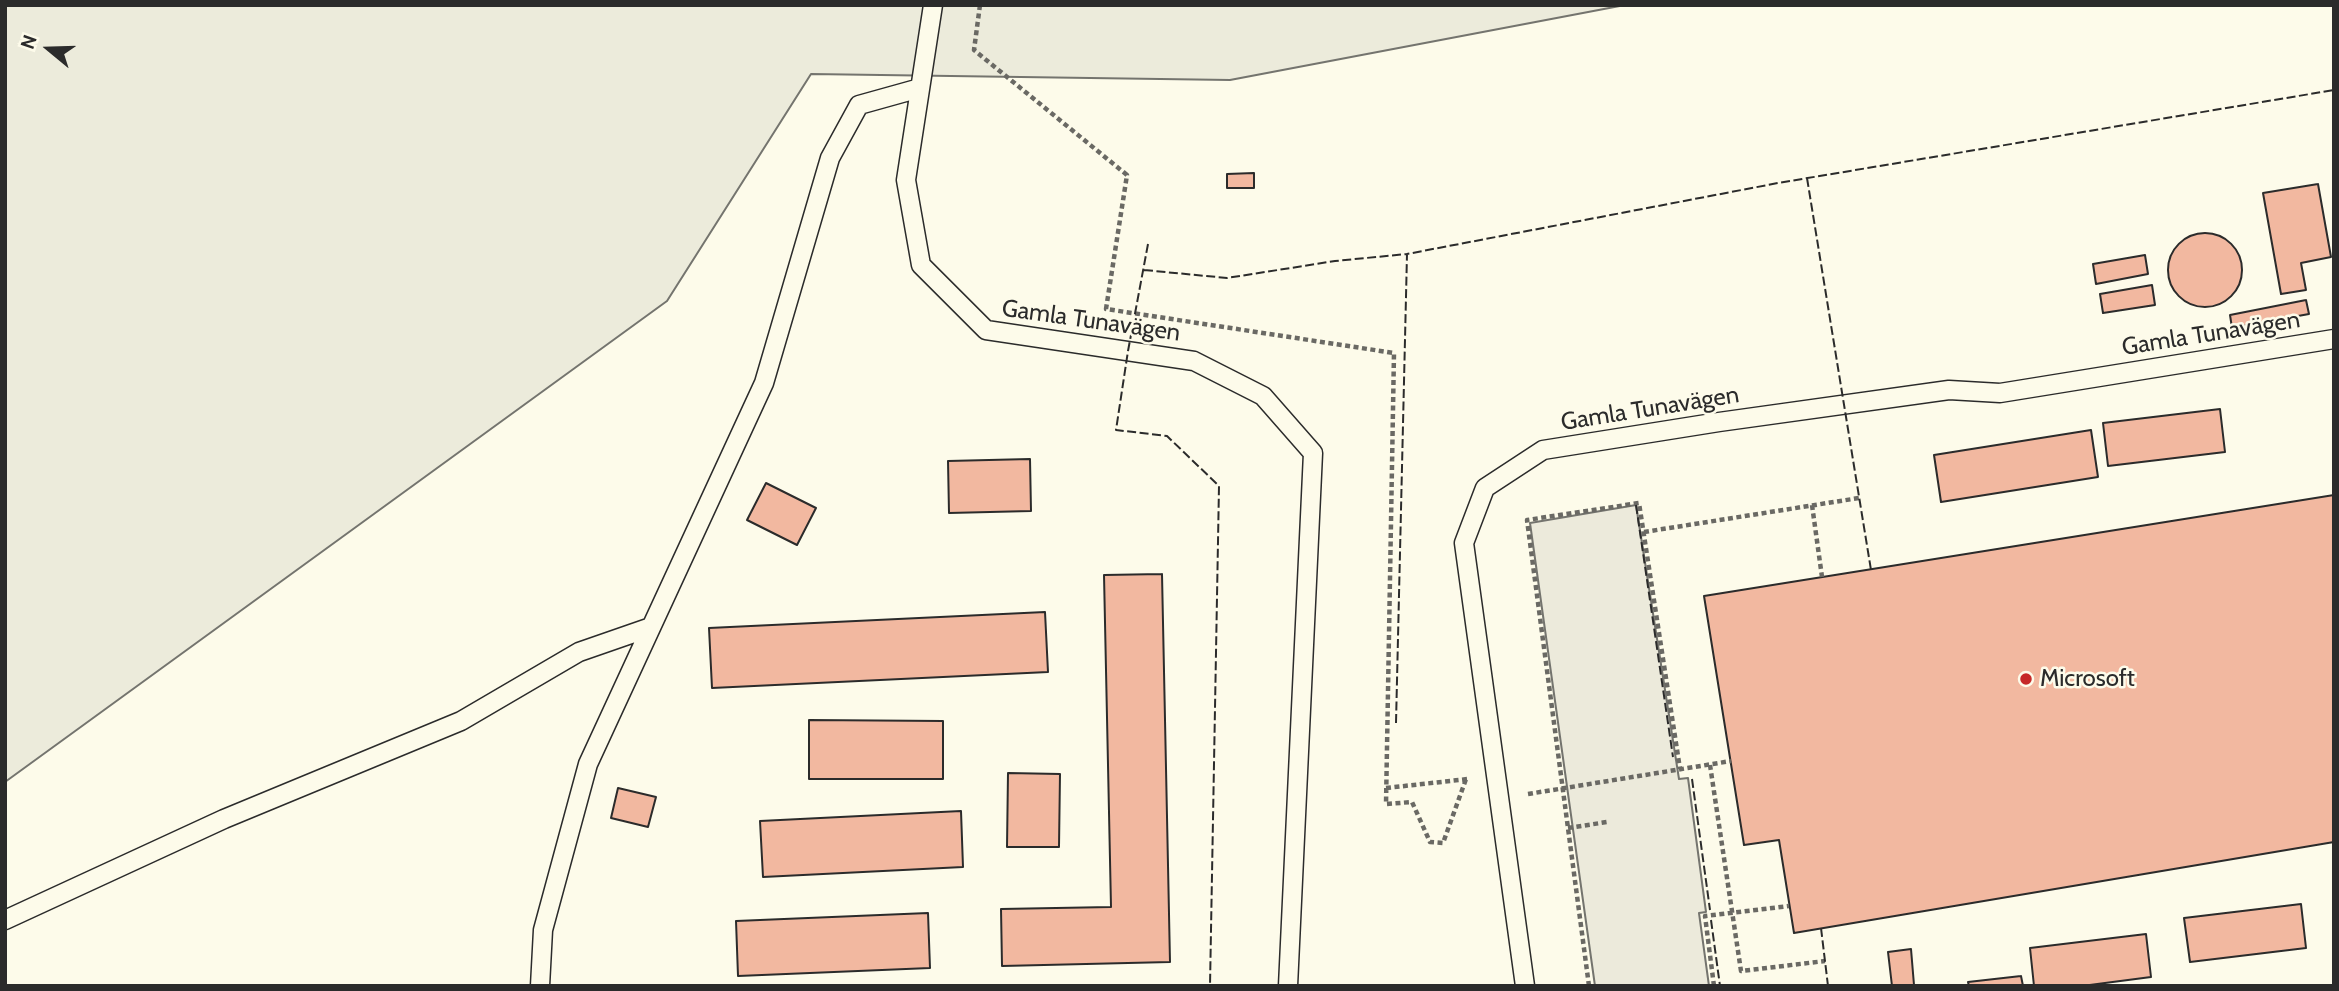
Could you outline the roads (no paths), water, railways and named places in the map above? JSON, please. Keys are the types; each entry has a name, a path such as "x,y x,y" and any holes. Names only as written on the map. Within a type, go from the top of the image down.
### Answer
{"lane":[{"name":"Gamla Tunavägen","path":"933,5 906,180 921,265 986,330 1194,360 1263,396 1313,453 1288,986"},
{"path":"540,986 543,930 588,764 764,383 830,158 859,104 920,88"},
{"name":"Gamla Tunavägen","path":"1525,986 1464,543 1485,488 1543,450 1949,390 2000,393 2334,339"},
{"path":"5,920 224,819 461,721 579,652 651,627"}],"place":[{"name":"Microsoft","path":"2026,679"}]}
